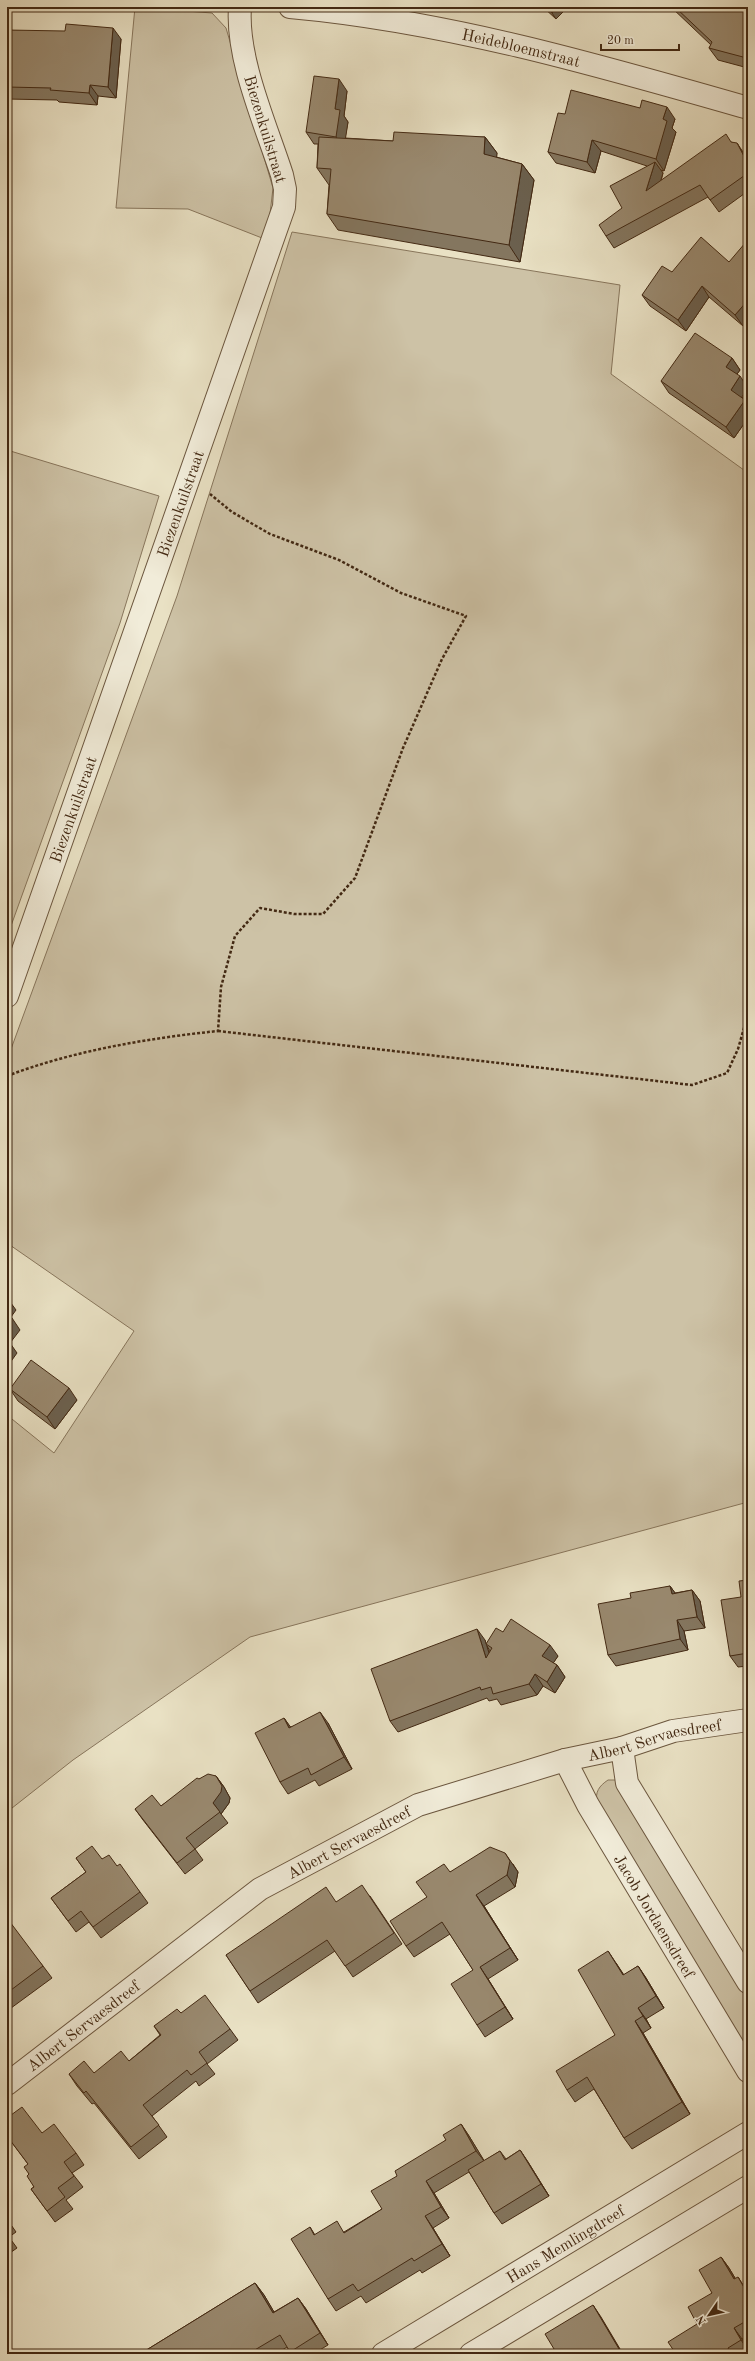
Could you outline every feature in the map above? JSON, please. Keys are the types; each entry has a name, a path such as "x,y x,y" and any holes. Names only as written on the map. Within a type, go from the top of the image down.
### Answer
{"street":[{"name":"Biezenkuilstraat","path":"7,996 284,207 285,189 282,175 243,52 239,27 240,7"},
{"name":"Heidebloemstraat","path":"290,7 350,12 433,27 599,65 748,108"},
{"name":"Albert Servaesdreef","path":"7,2084 260,1889 418,1805 565,1760 622,1748 674,1731 748,1720"},
{"path":"622,1748 628,1783 748,1982"},
{"name":"Jacob Jordaensdreef","path":"565,1760 588,1805 748,2071"},
{"name":"Hans Memlingdreef","path":"383,2354 748,2133"},
{"path":"471,2354 748,2186"}],"path":[{"path":"190,477 232,512 270,534 339,560 401,593 466,616 442,659 403,748 355,878 323,914 294,914 260,908 240,930 235,936 221,987 218,1031"},
{"path":"7,1076 33,1066 158,1037 218,1031 692,1085 727,1073 738,1049 748,1014"}],"shaded area":[{"path":"135,7 212,13 226,28 273,188 270,214 262,238 188,209 116,208"},
{"path":"292,232 620,285 611,374 748,473 748,1502 250,1637 73,1760 7,1812 7,1415 54,1453 134,1331 7,1243 7,1060 177,596"},
{"path":"7,450 159,496 120,623 7,937"},
{"path":"608,1780 615,1780 620,1785 748,1999 748,2053 597,1802 598,1790"}],"building":[{"path":"545,7 558,7 552,13"},
{"path":"675,7 742,7 748,13 748,52 743,57 709,48 712,42"},
{"path":"66,24 113,28 108,87 90,85 89,93 50,90 51,88 7,87 7,30 65,31"},
{"path":"314,76 339,79 335,109 340,110 336,137 306,132"},
{"path":"571,90 640,108 642,100 667,107 663,119 667,121 656,159 592,140 587,162 548,152 558,113 565,114"},
{"path":"394,132 485,137 484,154 522,164 509,245 327,214 331,169 317,168 319,137 393,141"},
{"path":"726,134 731,142 737,143 748,164 748,173 710,200 700,185 606,236 599,225 622,208 610,186 655,162 646,191"},
{"path":"701,237 729,262 746,242 748,244 748,300 735,315 702,286 678,320 642,295 662,266 672,272"},
{"path":"695,333 732,358 726,367 740,376 731,390 745,400 726,427 661,381"},
{"path":"7,1314 12,1318 7,1325"},
{"path":"31,1360 69,1388 47,1417 10,1389"},
{"path":"748,1580 748,1653 730,1656 721,1600 741,1597 739,1581"},
{"path":"670,1586 672,1594 692,1590 697,1617 677,1620 680,1639 608,1655 598,1604 631,1598 630,1593"},
{"path":"511,1619 550,1645 542,1656 557,1665 547,1682 535,1674 529,1684 493,1694 491,1687 481,1690 480,1687 390,1721 371,1669 477,1629 486,1658 492,1648 486,1644 496,1628 503,1632"},
{"path":"320,1712 344,1757 311,1775 308,1768 280,1782 255,1733 284,1718 289,1728"},
{"path":"208,1774 216,1776 222,1786 221,1792 213,1803 220,1812 186,1838 195,1849 177,1863 135,1809 152,1795 161,1806 197,1778 199,1779"},
{"path":"92,1846 102,1859 109,1855 117,1866 120,1864 140,1892 93,1927 81,1911 68,1921 51,1898 86,1872 76,1858"},
{"path":"490,1847 505,1853 510,1861 507,1875 476,1895 510,1948 480,1967 505,2007 477,2025 451,1984 473,1970 442,1922 406,1946 390,1921 427,1897 416,1882 444,1864 450,1872"},
{"path":"362,1885 394,1933 345,1966 327,1940 250,1991 226,1955 326,1887 336,1902"},
{"path":"10,1922 43,1966 7,1993 7,1924"},
{"path":"608,1951 623,1975 638,1966 656,1996 638,2008 643,2016 635,2021 682,2102 624,2138 587,2077 567,2090 556,2071 615,2035 578,1970"},
{"path":"205,1995 230,2029 199,2052 207,2063 191,2075 187,2070 143,2105 159,2125 131,2147 86,2091 84,2093 69,2074 84,2061 94,2073 121,2051 129,2061 161,2035 154,2026 177,2009 181,2013"},
{"path":"22,2107 42,2133 54,2124 76,2153 64,2162 74,2176 58,2188 65,2197 47,2211 31,2189 34,2187 27,2176 29,2174 24,2167 28,2164 7,2136 7,2118"},
{"path":"461,2124 476,2151 426,2181 441,2207 425,2216 442,2244 414,2261 412,2258 358,2291 353,2284 328,2299 291,2239 310,2227 314,2235 337,2221 344,2233 382,2209 371,2191 397,2176 395,2171 446,2140 443,2135"},
{"path":"520,2150 541,2184 494,2213 468,2170 500,2151 505,2160"},
{"path":"721,2257 734,2279 738,2277 746,2291 748,2290 748,2320 734,2328 741,2340 728,2348 731,2354 676,2354 668,2342 697,2324 688,2307 712,2293 699,2270"},
{"path":"255,2283 273,2313 298,2298 320,2333 290,2352 280,2335 248,2354 140,2354"},
{"path":"593,2305 622,2354 557,2354 545,2334"}]}
